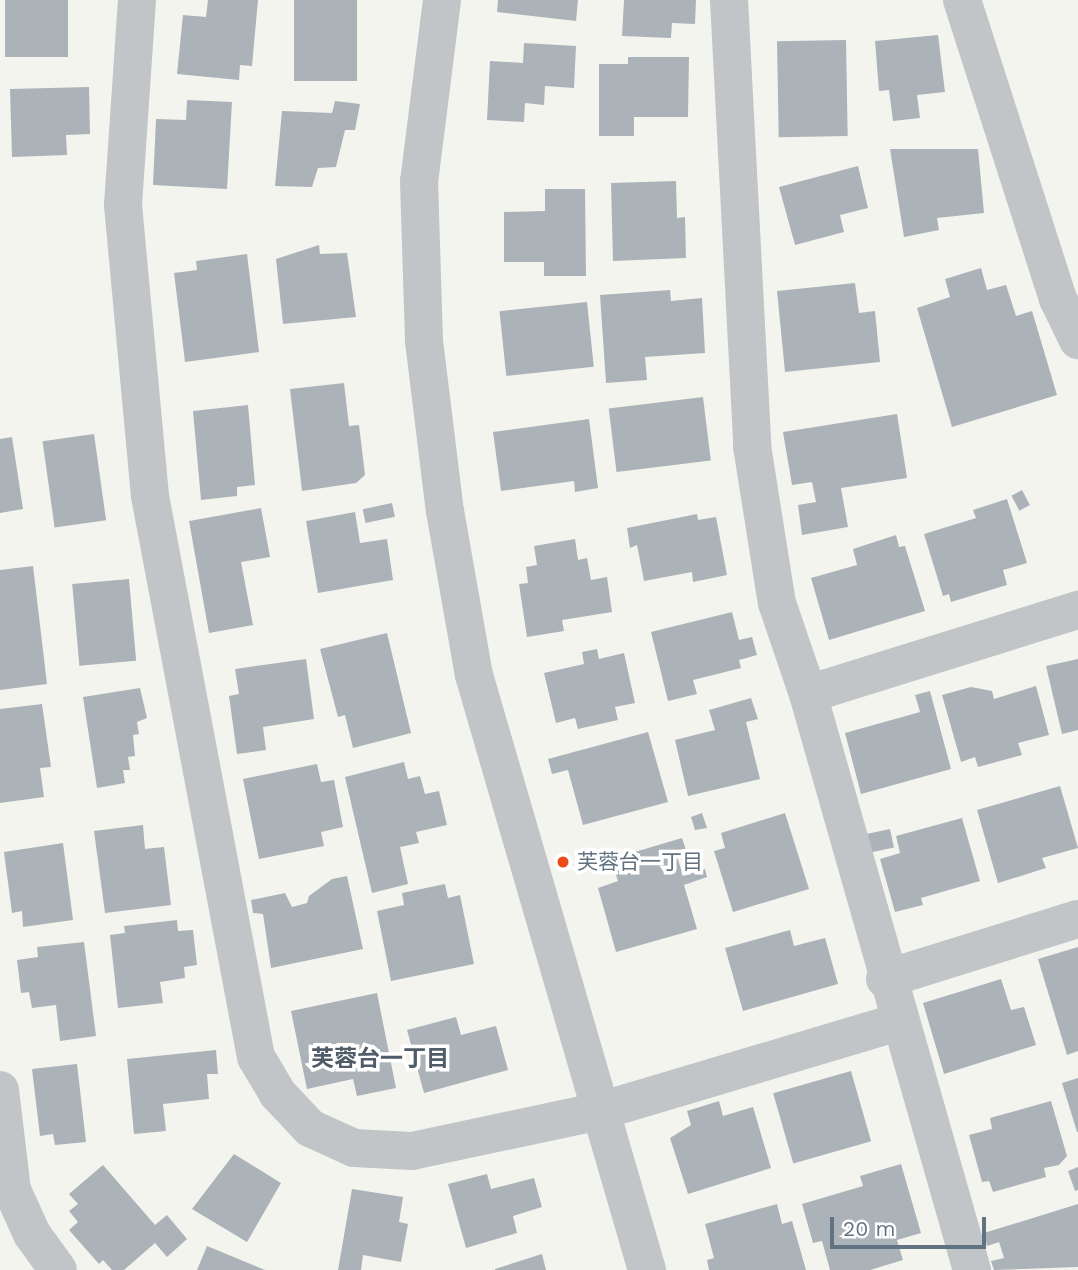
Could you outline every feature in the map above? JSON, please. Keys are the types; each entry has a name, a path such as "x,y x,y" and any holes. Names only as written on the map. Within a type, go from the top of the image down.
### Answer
{"street":[{"path":"137,0 123,205 150,496 256,1057 278,1094 310,1128 354,1148 412,1151 600,1111 898,1022"},
{"path":"442,0 419,181 424,341 445,511 474,675 647,1270"},
{"path":"729,0 752,446 777,603 808,694 898,1022 972,1270"},
{"path":"962,0 1058,299 1078,340"},
{"path":"808,694 1078,610"},
{"path":"886,979 1078,919"},
{"path":"0,1090 12,1191 32,1234 58,1270"}],"building":[{"path":"5,0 68,0 68,57 5,57"},
{"path":"208,0 258,0 252,66 240,65 239,80 177,74 183,15 206,17"},
{"path":"294,0 357,0 357,81 294,81"},
{"path":"498,0 578,0 576,21 497,12"},
{"path":"624,0 696,0 695,24 672,23 671,38 622,36"},
{"path":"938,35 945,92 917,95 920,118 893,121 889,90 879,91 875,41"},
{"path":"846,40 848,136 779,137 777,41"},
{"path":"524,43 576,46 574,88 545,86 544,105 525,103 524,122 487,120 490,61 523,63"},
{"path":"628,57 689,57 688,117 634,117 634,136 599,136 599,64 628,64"},
{"path":"89,87 90,134 66,135 67,155 12,157 10,89"},
{"path":"187,100 232,102 227,189 153,185 156,119 186,120"},
{"path":"335,101 360,104 355,130 345,130 336,167 318,168 312,187 275,186 282,111 332,113"},
{"path":"890,149 978,149 984,213 937,218 939,230 904,237"},
{"path":"858,166 868,208 840,215 844,232 795,245 779,187"},
{"path":"676,181 677,218 685,217 686,258 613,261 611,183"},
{"path":"545,189 585,189 586,276 544,276 544,262 504,262 504,212 545,211"},
{"path":"319,245 320,254 347,253 356,317 283,324 276,259"},
{"path":"247,254 259,352 185,362 174,273 197,270 196,261"},
{"path":"981,268 987,290 1006,285 1016,316 1032,311 1057,395 952,427 917,308 950,297 945,279"},
{"path":"855,283 859,313 875,311 880,362 785,372 777,291"},
{"path":"670,290 671,301 702,298 705,353 645,357 647,380 606,383 600,295"},
{"path":"587,302 594,367 506,376 499,311"},
{"path":"344,383 349,426 359,425 365,475 356,483 302,491 290,389"},
{"path":"703,397 711,461 617,472 609,409"},
{"path":"248,405 255,485 237,487 237,496 201,500 193,411"},
{"path":"897,414 907,478 841,488 848,527 802,535 798,505 816,502 812,482 792,485 783,432"},
{"path":"589,419 598,488 575,492 574,481 501,491 493,432"},
{"path":"94,434 106,520 55,527 43,441"},
{"path":"12,437 23,509 0,513 0,439"},
{"path":"1022,490 1030,505 1019,511 1011,496"},
{"path":"1007,499 1027,563 1003,570 1007,585 951,602 949,594 943,596 924,534 976,518 973,510"},
{"path":"392,503 395,517 366,523 363,509"},
{"path":"261,508 270,557 241,562 253,625 209,633 189,521"},
{"path":"355,512 360,543 387,539 393,580 318,593 306,521"},
{"path":"697,514 698,520 716,517 727,575 693,582 692,572 644,581 637,545 630,548 627,528"},
{"path":"896,535 899,547 905,546 925,611 829,640 811,578 857,565 853,549"},
{"path":"575,539 578,560 587,558 591,580 607,577 612,612 562,620 564,631 527,637 519,584 528,583 526,567 537,565 534,546"},
{"path":"33,566 47,684 0,690 0,570"},
{"path":"129,579 136,661 79,666 72,584"},
{"path":"732,612 739,640 752,637 757,655 739,660 741,668 693,680 697,694 668,701 651,632"},
{"path":"387,633 411,733 353,748 345,715 338,717 320,649"},
{"path":"597,649 599,659 624,653 635,703 615,707 618,720 578,729 575,718 556,723 544,673 584,664 582,652"},
{"path":"306,659 314,719 263,727 266,750 237,754 229,696 239,694 235,669"},
{"path":"1078,659 1078,730 1062,734 1046,666"},
{"path":"1036,686 1049,735 1018,743 1022,755 978,767 975,757 961,762 942,695 971,687 992,691 994,699"},
{"path":"140,688 147,718 137,722 139,734 133,735 135,756 128,757 130,770 123,770 125,783 97,788 83,697"},
{"path":"930,691 951,769 861,794 845,733 920,712 915,695"},
{"path":"751,698 758,719 746,722 760,779 688,796 675,740 715,730 709,710"},
{"path":"42,704 51,767 40,768 44,797 0,803 0,709"},
{"path":"648,732 668,802 583,825 568,770 552,774 548,759"},
{"path":"404,762 408,779 420,776 425,794 439,791 447,825 416,832 419,843 400,847 408,884 372,893 345,777"},
{"path":"317,764 321,782 334,780 343,827 321,832 324,846 259,859 243,779"},
{"path":"1060,786 1078,848 1042,858 1046,868 998,883 977,810"},
{"path":"702,813 707,828 695,830 691,817"},
{"path":"785,813 809,889 733,912 714,851 725,848 721,833"},
{"path":"962,818 980,881 921,898 923,905 895,912 880,859 900,853 896,836"},
{"path":"143,825 145,849 164,847 171,905 105,913 94,831"},
{"path":"890,829 894,848 870,853 867,834"},
{"path":"682,838 686,850 676,853 683,876 705,869 707,877 684,885 697,929 616,952 598,888 618,881 611,859"},
{"path":"63,843 73,920 23,927 22,911 12,913 4,852"},
{"path":"347,876 363,949 271,968 263,914 253,913 251,900 285,893 292,907 307,903 309,896 332,879"},
{"path":"445,884 448,898 460,895 474,964 391,981 377,911 404,905 402,893"},
{"path":"177,920 178,931 193,930 197,965 184,967 185,978 160,982 163,1003 118,1008 110,935 125,933 124,926"},
{"path":"790,930 794,946 825,938 838,984 743,1011 725,948"},
{"path":"84,942 96,1036 60,1041 56,1005 32,1008 29,992 21,993 17,960 38,957 37,947"},
{"path":"1078,947 1078,1051 1067,1055 1038,959"},
{"path":"1001,979 1011,1010 1024,1007 1036,1045 944,1074 923,1003"},
{"path":"377,993 396,1088 357,1096 353,1079 307,1089 291,1011"},
{"path":"456,1017 461,1035 496,1026 508,1070 424,1093 407,1030"},
{"path":"216,1050 218,1074 207,1074 209,1099 163,1104 166,1131 134,1134 127,1059"},
{"path":"77,1064 86,1142 55,1145 53,1134 40,1136 32,1069"},
{"path":"851,1071 871,1141 793,1163 773,1093"},
{"path":"1078,1078 1078,1132 1077,1132 1062,1083"},
{"path":"719,1101 723,1116 753,1107 771,1168 688,1194 670,1138 691,1125 687,1111"},
{"path":"1051,1101 1067,1156 1059,1165 1044,1168 1046,1177 993,1192 989,1181 982,1182 969,1135 992,1129 990,1118"},
{"path":"234,1154 281,1183 247,1242 192,1209"},
{"path":"901,1164 921,1233 897,1240 903,1260 870,1270 830,1270 822,1241 813,1243 802,1204 863,1186 860,1176"},
{"path":"103,1165 155,1225 167,1215 187,1239 167,1257 155,1243 124,1270 112,1270 103,1260 99,1264 69,1230 78,1222 69,1211 78,1204 69,1194"},
{"path":"1078,1167 1078,1190 1075,1191 1068,1171"},
{"path":"487,1174 491,1189 534,1178 542,1207 513,1216 517,1233 466,1248 448,1184"},
{"path":"352,1189 403,1197 399,1222 408,1224 401,1262 363,1255 361,1270 338,1270"},
{"path":"777,1204 782,1224 792,1221 806,1270 709,1270 707,1260 714,1258 705,1224"},
{"path":"1078,1204 1078,1267 994,1270 991,1261 1004,1258 999,1242 987,1246 984,1233"},
{"path":"207,1246 265,1270 197,1270"},
{"path":"542,1254 546,1270 495,1270 495,1269"}],"place":[{"name":"芙蓉台一丁目","path":"563,862"}],"district":[{"name":"芙蓉台一丁目","path":"380,1059"}]}
